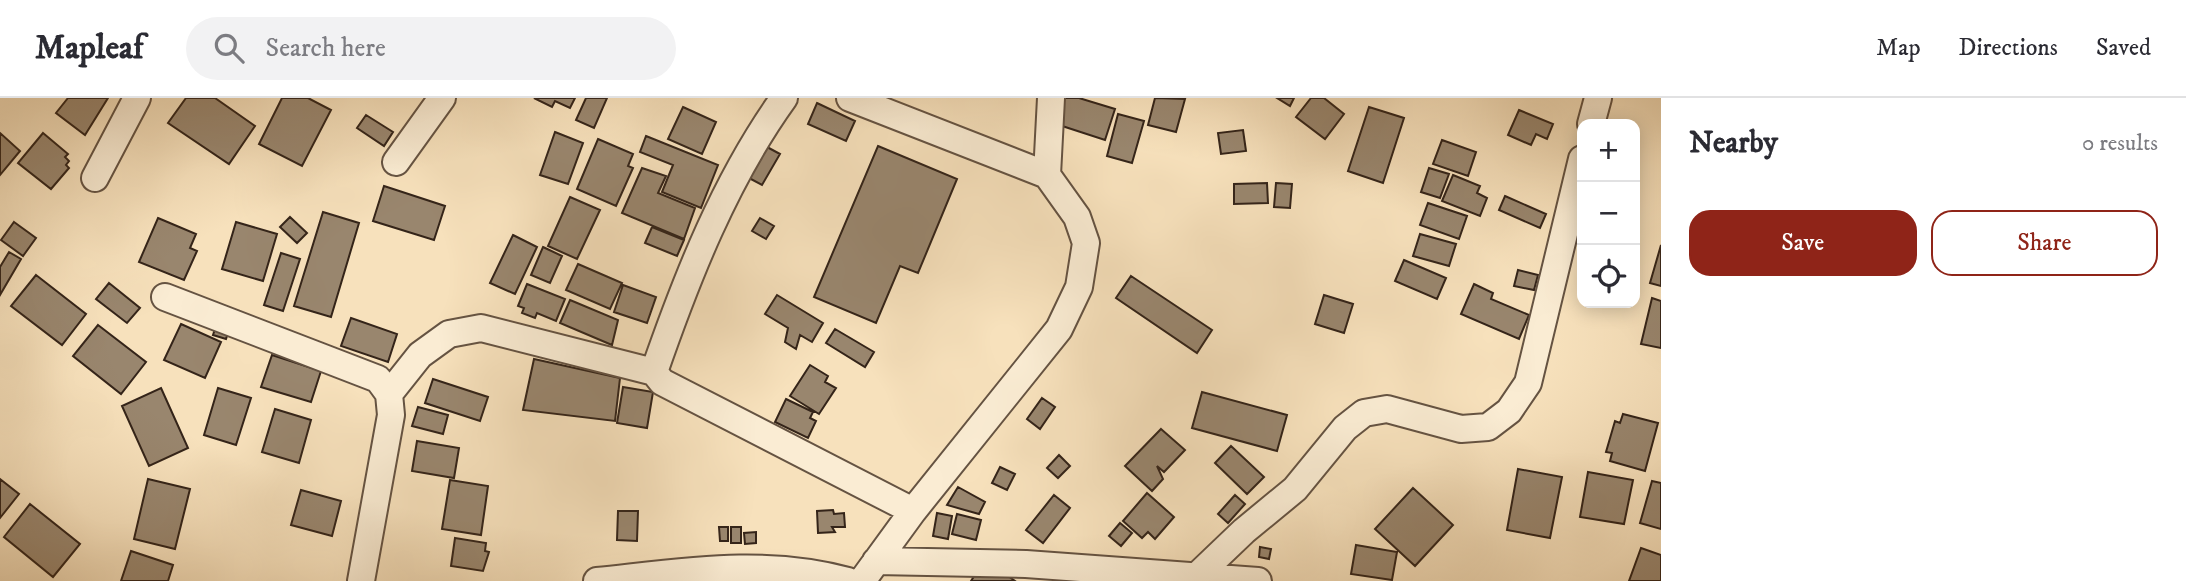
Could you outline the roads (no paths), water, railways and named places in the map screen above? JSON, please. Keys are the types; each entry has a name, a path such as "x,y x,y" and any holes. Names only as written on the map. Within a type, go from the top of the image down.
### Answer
{"street":[{"path":"95,178 137,98"},
{"path":"396,162 442,98"},
{"path":"654,372 686,279 759,132 785,98"},
{"path":"850,98 1047,175 1077,217 1086,243 1079,287 1053,338 869,571"},
{"path":"1047,175 1051,98"},
{"path":"1592,119 1598,98"},
{"path":"1199,574 1244,531 1295,489 1345,428 1364,413 1387,409 1461,429 1488,427 1509,411 1528,383 1577,180"},
{"path":"165,297 378,379 389,394 391,415 361,581"},
{"path":"389,394 420,355 449,334 481,328 654,372 662,382 914,511"},
{"path":"869,571 1026,564 1199,574 1258,581"},
{"path":"597,581 736,566 799,571 848,581"}]}
